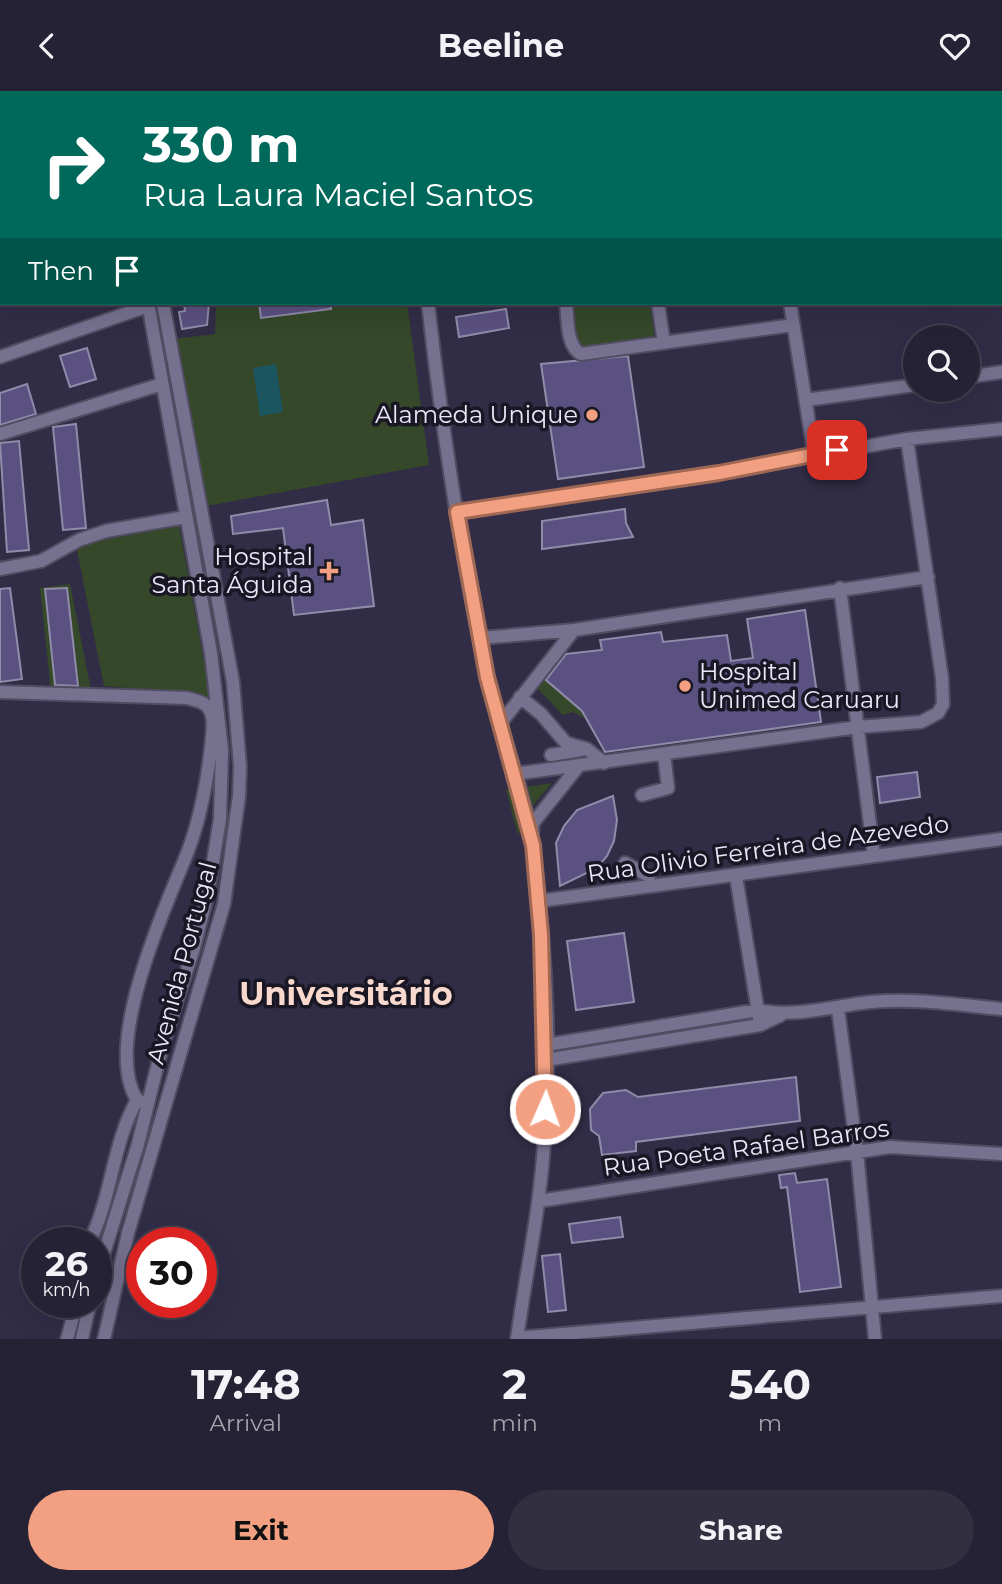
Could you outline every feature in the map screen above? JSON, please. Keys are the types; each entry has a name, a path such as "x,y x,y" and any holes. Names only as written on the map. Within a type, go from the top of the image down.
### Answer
{"street":[{"path":"0,357 145,305"},
{"name":"Avenida Portugal","path":"110,1227 142,1102 208,893 221,794 219,710 148,305"},
{"name":"Avenida Portugal","path":"104,1339 128,1233 224,904 239,796 240,766 233,682 163,305"},
{"path":"428,305 457,512 480,638 533,845"},
{"path":"566,305 570,340 581,354 793,325"},
{"path":"658,305 664,343"},
{"path":"790,305 814,454"},
{"path":"980,375 1002,372"},
{"path":"0,434 162,384"},
{"path":"806,400 903,387"},
{"path":"457,512 719,473 907,439 1002,429"},
{"path":"514,774 577,768 858,727 921,722 938,713 943,704 928,577 907,439"},
{"path":"0,569 41,561 79,540 106,531 186,517"},
{"path":"480,638 574,631 840,588 928,577"},
{"path":"840,588 874,856"},
{"path":"500,724 574,631"},
{"path":"0,692 187,698 200,701 210,711 212,730 209,763 200,807 188,851 172,884 129,1020 124,1052 126,1073 142,1102 123,1128 96,1227"},
{"path":"520,697 541,714 566,743 587,749 604,762"},
{"path":"551,755 587,749"},
{"path":"642,795 667,788 664,754"},
{"path":"577,768 533,823 546,1060 539,1201 517,1338 1002,1296"},
{"path":"221,794 239,796"},
{"name":"Rua Olivio Ferreira de Azevedo","path":"539,901 1002,839"},
{"path":"625,863 649,876"},
{"path":"736,876 760,1025"},
{"path":"546,1045 758,1010 782,1015 872,1002 917,1001 1002,1009"},
{"path":"838,1009 857,1152 875,1339"},
{"path":"546,1060 760,1025 782,1015"},
{"name":"Rua Poeta Rafael Barros","path":"539,1201 911,1146 1002,1154"},
{"path":"67,1339 73,1318"},
{"path":"82,1339 87,1318"}],"shaded area":[{"path":"216,305 407,305 429,465 201,507 173,339 215,334"},
{"path":"572,305 650,305 655,341 579,352"},
{"path":"276,364 283,412 260,416 253,368"},
{"path":"179,526 211,700 199,694 104,686 76,545"},
{"path":"70,584 92,695 51,692 40,588"},
{"path":"544,678 582,711 588,720 573,712 563,715 536,687"},
{"path":"552,783 531,808 518,835 506,790"}],"building":[{"path":"184,305 209,305 207,325 182,329 179,312 185,311"},
{"path":"259,305 330,305 331,309 261,318"},
{"path":"506,309 509,328 459,337 456,317"},
{"path":"87,348 96,379 70,387 60,356"},
{"name":"Alameda Unique","path":"628,356 644,467 558,479 541,364"},
{"path":"27,384 36,414 0,425 0,393"},
{"path":"76,424 86,528 63,530 53,427"},
{"path":"19,441 29,550 7,552 0,443"},
{"name":"Hospital Santa Águida","path":"327,500 331,525 363,520 374,606 294,615 283,528 233,534 231,516"},
{"path":"625,509 626,523 633,537 542,549 542,521"},
{"path":"10,588 22,679 0,682 0,589"},
{"path":"67,588 78,686 55,685 45,589"},
{"name":"Hospital Unimed Caruaru","path":"805,610 821,722 605,752 582,711 546,680 566,654 602,650 600,640 661,632 663,642 727,635 731,661 753,658 747,619"},
{"path":"917,772 920,797 880,803 877,777"},
{"path":"613,796 617,820 614,841 607,856 597,868 560,886 556,843 564,826 577,810"},
{"path":"624,933 634,1002 576,1010 567,941"},
{"path":"796,1077 800,1121 636,1142 636,1151 602,1155 599,1136 591,1130 590,1109 603,1093 626,1090 638,1097"},
{"path":"795,1173 797,1183 827,1179 841,1287 800,1292 787,1187 781,1188 779,1175"},
{"path":"620,1217 623,1237 572,1243 569,1224"},
{"path":"560,1254 566,1310 548,1312 542,1256"}],"place":[{"name":"Alameda Unique","path":"592,415"},
{"name":"Hospital Santa Águida","path":"329,571"},
{"name":"Hospital Unimed Caruaru","path":"685,686"}],"district":[{"name":"Universitário","path":"346,994"}],"route":[{"path":"545,1109 546,1060 541,935 533,845 487,677 457,512 719,473 837,450"}]}
